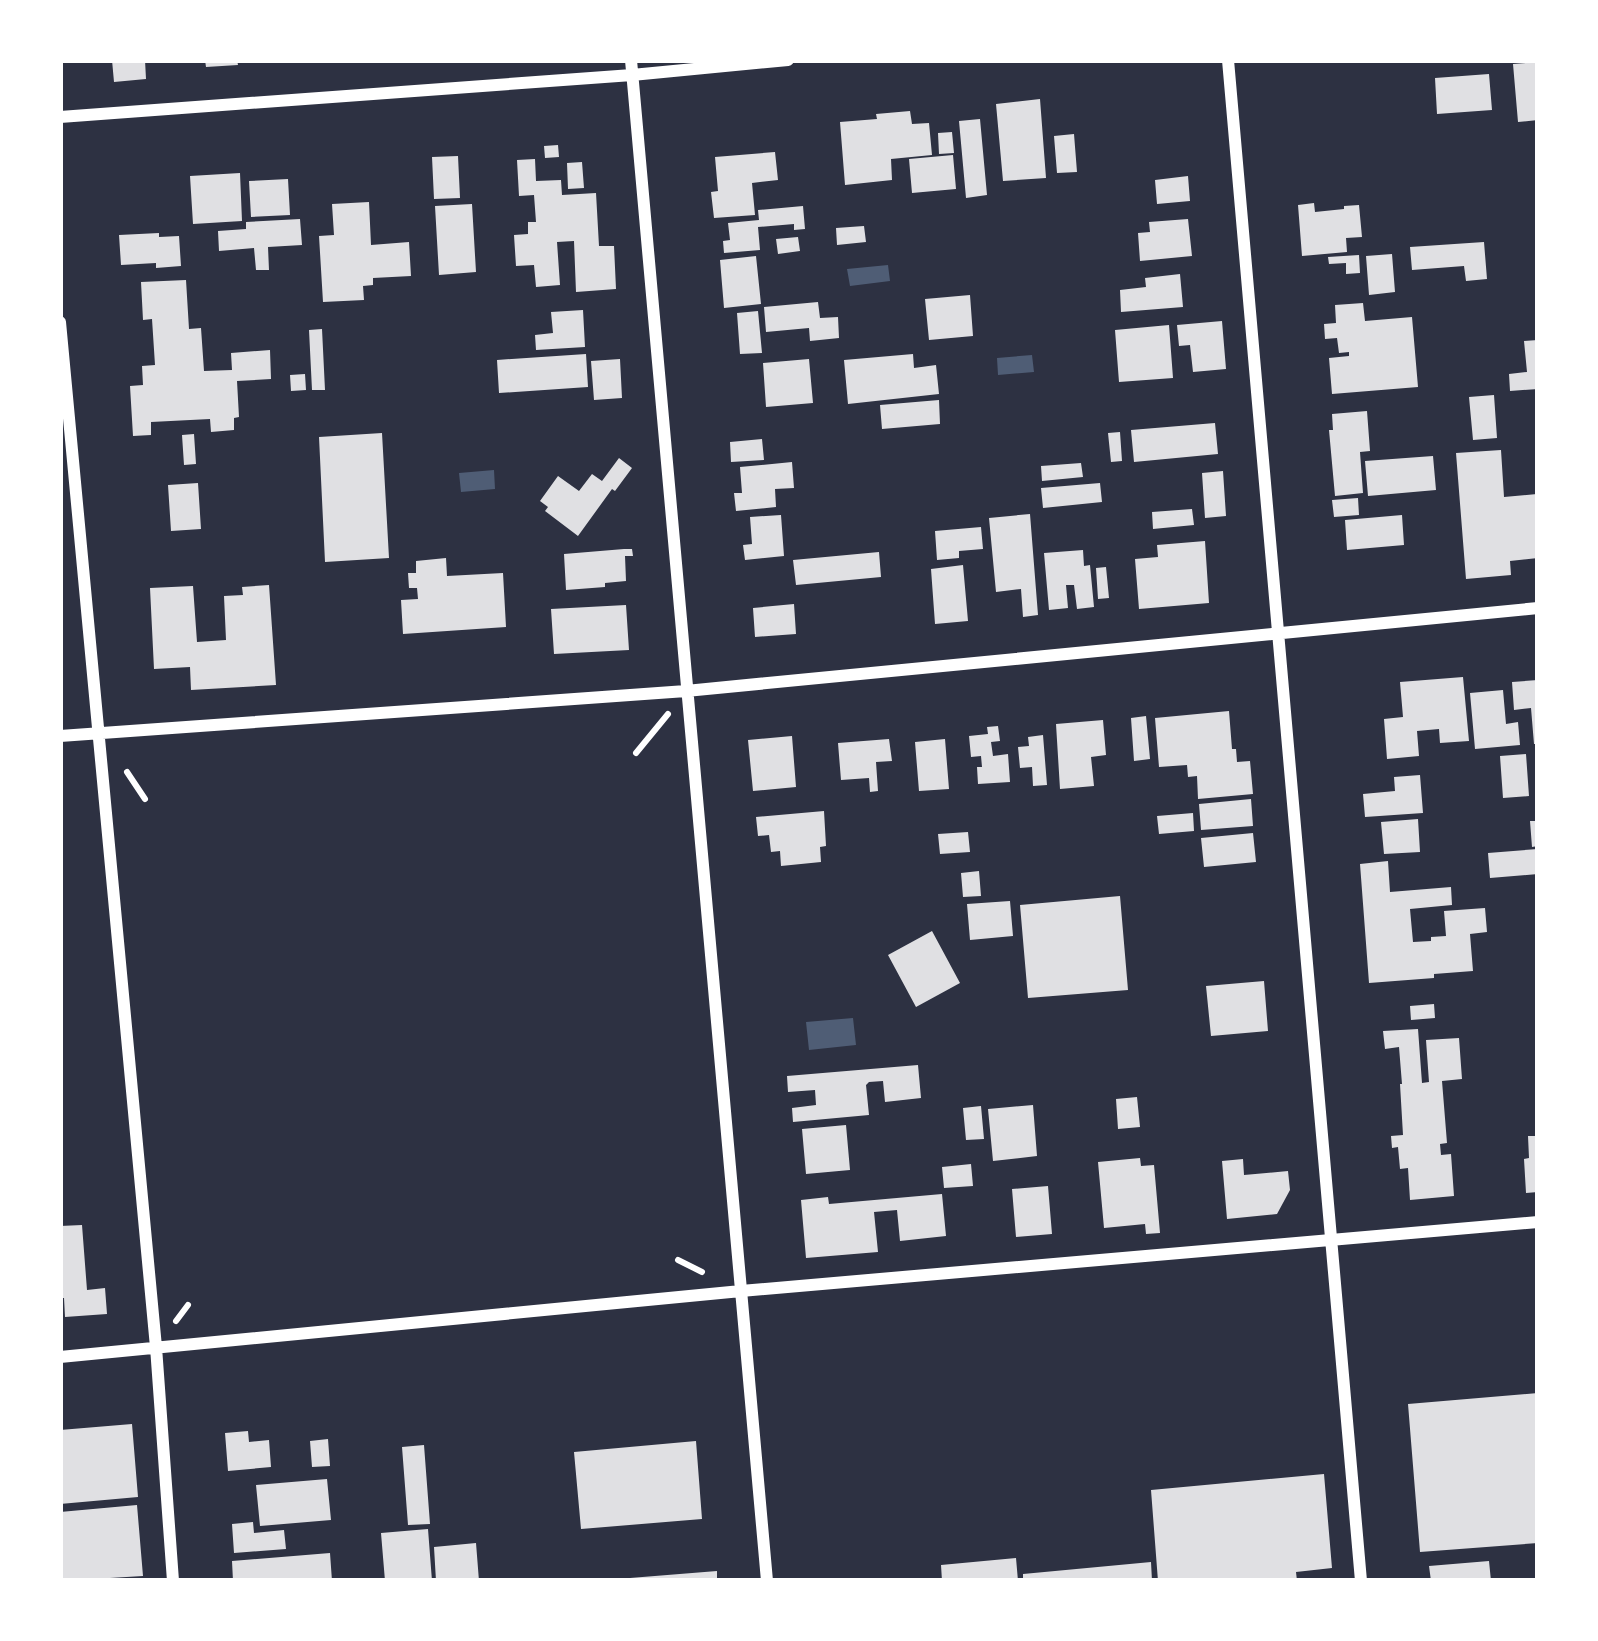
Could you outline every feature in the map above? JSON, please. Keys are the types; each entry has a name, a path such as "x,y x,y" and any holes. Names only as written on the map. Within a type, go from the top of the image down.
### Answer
{"street":[{"path":"631,60 767,1581"},
{"path":"60,117 788,60"},
{"path":"1228,60 1360,1581"},
{"path":"60,322 156,1347 173,1581"},
{"path":"60,736 686,691 1538,608"},
{"path":"60,1357 1538,1222"}],"path":[{"path":"636,753 686,691"}],"water":[{"path":"888,265 890,281 850,286 847,269"},
{"path":"1032,355 1034,372 998,375 997,358"},
{"path":"494,470 495,489 461,492 459,473"},
{"path":"853,1018 856,1045 809,1050 806,1022"}],"building":[{"path":"112,60 145,60 146,79 114,82"},
{"path":"205,60 237,60 238,65 206,67"},
{"path":"1538,62 1538,120 1518,122 1513,64"},
{"path":"1489,74 1492,110 1437,114 1435,78"},
{"path":"1040,99 1046,178 1003,181 996,104"},
{"path":"910,111 912,124 929,123 932,155 891,159 892,180 845,185 840,122"},
{"path":"980,119 987,195 966,198 959,121"},
{"path":"952,132 954,153 939,154 938,133"},
{"path":"1074,134 1077,172 1057,173 1054,136"},
{"path":"558,145 559,157 545,158 544,146"},
{"path":"775,152 778,180 752,183 755,215 714,218 715,157"},
{"path":"953,155 956,189 912,193 909,159"},
{"path":"458,156 460,198 434,199 432,157"},
{"path":"535,159 536,181 561,180 562,195 596,193 599,246 614,246 616,289 576,292 574,241 557,242 560,285 536,287 534,265 516,266 514,235 528,234 528,222 536,222 534,195 519,196 517,160"},
{"path":"582,162 584,188 568,189 567,163"},
{"path":"240,173 242,221 193,224 190,176"},
{"path":"1188,176 1190,201 1157,204 1155,180"},
{"path":"288,179 290,215 251,217 249,181"},
{"path":"369,202 371,245 409,242 411,276 373,278 373,285 363,286 364,300 323,302 319,236 334,235 332,204"},
{"path":"1314,203 1315,212 1359,205 1362,237 1346,238 1347,252 1302,256 1298,205"},
{"path":"472,204 476,272 439,275 435,206"},
{"path":"803,206 805,229 794,230 794,224 758,227 760,250 724,253 723,241 730,240 728,223 759,220 758,210"},
{"path":"300,219 302,245 268,247 269,270 256,270 254,248 219,251 218,231 246,229 246,222"},
{"path":"1188,219 1192,256 1140,261 1138,233 1150,232 1149,222"},
{"path":"864,226 866,242 837,245 836,228"},
{"path":"159,233 159,237 179,236 181,266 121,265 119,235"},
{"path":"798,237 800,251 778,254 776,239"},
{"path":"1484,242 1487,279 1466,281 1464,266 1412,270 1410,247"},
{"path":"1392,254 1395,292 1369,295 1366,256"},
{"path":"1359,255 1360,273 1346,274 1346,263 1329,264 1328,257"},
{"path":"756,256 761,304 724,308 720,260"},
{"path":"1180,274 1183,307 1121,312 1120,290 1146,287 1145,278"},
{"path":"186,280 189,329 201,328 204,371 232,370 231,353 270,350 271,379 237,381 239,417 234,418 234,430 211,432 210,419 151,422 151,435 133,436 130,386 143,385 142,366 155,365 152,319 143,320 141,282"},
{"path":"970,295 973,336 929,340 925,299"},
{"path":"818,302 820,318 838,317 839,338 810,341 809,328 766,332 764,307"},
{"path":"1363,303 1365,321 1412,317 1418,387 1332,394 1329,358 1349,356 1349,352 1339,353 1337,338 1325,339 1324,324 1336,323 1335,305"},
{"path":"583,310 585,347 536,350 535,335 553,333 551,312"},
{"path":"758,311 762,353 740,354 737,313"},
{"path":"1222,321 1226,369 1193,372 1190,345 1179,346 1177,325"},
{"path":"1169,325 1173,378 1119,382 1115,330"},
{"path":"322,329 325,390 312,390 309,330"},
{"path":"1538,340 1538,389 1510,391 1509,374 1527,372 1524,341"},
{"path":"586,354 588,387 499,393 497,360"},
{"path":"913,354 914,368 936,365 939,394 848,404 844,360"},
{"path":"620,359 622,398 594,400 591,361"},
{"path":"809,359 813,403 766,407 763,363"},
{"path":"305,374 306,390 291,391 290,375"},
{"path":"1494,395 1497,438 1473,440 1469,397"},
{"path":"939,400 940,424 882,429 880,405"},
{"path":"1367,411 1370,451 1360,452 1363,493 1335,496 1332,414"},
{"path":"1215,423 1218,454 1134,462 1131,430"},
{"path":"1120,432 1122,461 1111,462 1108,433"},
{"path":"382,433 389,558 325,562 319,437"},
{"path":"194,434 196,464 184,465 182,435"},
{"path":"762,439 764,460 731,462 730,442"},
{"path":"1501,450 1504,497 1537,494 1538,558 1510,561 1511,575 1466,579 1456,453"},
{"path":"1433,456 1436,490 1368,496 1365,461"},
{"path":"619,458 632,468 578,536 545,511 548,507 540,501 558,476 579,491 592,474 602,481"},
{"path":"792,462 794,488 775,489 776,507 736,511 734,493 742,493 740,467"},
{"path":"1081,463 1083,477 1042,481 1041,466"},
{"path":"1223,471 1226,516 1205,518 1202,473"},
{"path":"198,483 201,529 171,531 168,485"},
{"path":"1100,483 1102,502 1043,508 1041,488"},
{"path":"1358,498 1359,515 1334,517 1332,500"},
{"path":"1192,509 1194,525 1153,529 1152,512"},
{"path":"1030,514 1038,615 1023,617 1021,589 996,592 989,518"},
{"path":"781,515 784,556 745,560 743,545 752,544 750,517"},
{"path":"1402,515 1404,545 1347,550 1345,520"},
{"path":"981,527 983,549 959,551 959,558 937,560 935,531"},
{"path":"1205,541 1209,603 1139,609 1135,559 1158,557 1157,545"},
{"path":"632,549 633,556 625,556 626,581 566,590 564,554"},
{"path":"1083,550 1084,566 1090,565 1094,607 1077,609 1074,585 1066,585 1068,608 1049,610 1044,553"},
{"path":"879,552 881,577 796,585 793,560"},
{"path":"446,558 447,576 503,573 506,627 403,634 401,600 418,599 417,588 409,588 408,573 416,573 416,561"},
{"path":"963,565 968,621 935,624 931,569"},
{"path":"1106,567 1109,598 1098,599 1096,568"},
{"path":"269,585 276,685 191,690 190,667 154,669 150,588 193,586 197,642 226,640 224,596 243,595 242,587"},
{"path":"794,604 796,634 755,637 753,608"},
{"path":"626,605 629,650 554,654 551,609"},
{"path":"1463,677 1469,741 1440,743 1439,729 1417,731 1419,756 1387,759 1384,719 1403,717 1400,682"},
{"path":"1538,680 1538,744 1534,744 1531,708 1514,710 1512,682"},
{"path":"1503,690 1506,724 1518,722 1520,745 1475,749 1470,693"},
{"path":"1229,711 1232,749 1236,749 1237,762 1250,761 1253,794 1198,799 1197,776 1188,777 1187,765 1159,767 1155,718"},
{"path":"1146,716 1150,759 1134,761 1131,718"},
{"path":"1103,720 1106,755 1091,757 1094,786 1060,789 1056,724"},
{"path":"998,726 1000,741 991,742 993,756 1008,754 1010,782 978,784 981,756 971,757 969,736 988,734 987,727"},
{"path":"1043,735 1047,785 1033,786 1032,767 1020,768 1018,747 1029,746 1028,737"},
{"path":"792,736 796,787 753,791 748,740"},
{"path":"889,739 892,761 876,762 878,791 870,792 869,778 841,780 838,743"},
{"path":"945,739 949,789 919,791 915,742"},
{"path":"1526,754 1529,796 1503,798 1500,756"},
{"path":"1420,775 1423,813 1365,817 1363,794 1395,791 1394,777"},
{"path":"1251,799 1253,826 1201,830 1199,804"},
{"path":"824,811 826,846 820,847 821,862 781,866 780,851 771,852 769,835 758,836 756,817"},
{"path":"1193,813 1194,831 1159,834 1157,816"},
{"path":"1418,819 1420,852 1384,854 1381,822"},
{"path":"1530,821 1538,821 1538,846 1532,847"},
{"path":"968,832 970,852 940,854 938,834"},
{"path":"1253,833 1256,862 1204,867 1201,838"},
{"path":"1538,849 1538,874 1490,878 1488,853"},
{"path":"1388,861 1390,892 1451,887 1452,905 1410,909 1413,942 1446,936 1444,911 1485,908 1487,932 1470,934 1473,971 1369,983 1360,864"},
{"path":"979,871 981,896 963,897 961,873"},
{"path":"1120,896 1128,990 1028,998 1020,905"},
{"path":"1010,901 1013,936 970,940 967,904"},
{"path":"932,931 960,983 916,1007 888,955"},
{"path":"1264,981 1268,1031 1211,1036 1206,986"},
{"path":"1434,1004 1435,1018 1411,1020 1410,1006"},
{"path":"1418,1029 1422,1083 1429,1082 1426,1040 1459,1038 1462,1079 1442,1081 1447,1143 1440,1144 1441,1155 1451,1154 1454,1196 1410,1200 1408,1168 1400,1169 1398,1147 1392,1148 1391,1136 1403,1135 1399,1047 1385,1049 1383,1031"},
{"path":"918,1065 921,1098 885,1102 883,1081 869,1082 869,1115 793,1122 792,1108 816,1105 815,1090 788,1092 787,1076"},
{"path":"1137,1097 1140,1127 1118,1129 1116,1099"},
{"path":"1033,1105 1037,1156 993,1161 988,1109"},
{"path":"981,1106 984,1139 966,1140 963,1108"},
{"path":"846,1125 850,1170 806,1174 802,1129"},
{"path":"1528,1136 1538,1136 1538,1192 1526,1193 1524,1159 1529,1158"},
{"path":"1140,1158 1141,1166 1154,1165 1160,1233 1146,1234 1145,1224 1104,1228 1098,1162"},
{"path":"1243,1159 1244,1175 1288,1171 1290,1190 1277,1214 1227,1219 1222,1161"},
{"path":"971,1164 973,1186 944,1188 942,1167"},
{"path":"1048,1186 1052,1234 1016,1237 1012,1189"},
{"path":"942,1194 946,1236 900,1241 897,1210 874,1212 878,1252 806,1258 801,1200 828,1197 829,1204"},
{"path":"82,1225 87,1290 105,1288 107,1314 65,1317 64,1298 60,1298 60,1226"},
{"path":"1538,1393 1538,1543 1420,1552 1408,1404"},
{"path":"132,1424 138,1497 60,1504 60,1430"},
{"path":"248,1431 249,1442 269,1440 271,1467 228,1471 225,1433"},
{"path":"328,1439 330,1466 312,1467 310,1441"},
{"path":"696,1441 702,1519 581,1529 574,1452"},
{"path":"424,1445 430,1524 408,1525 402,1447"},
{"path":"1324,1474 1332,1568 1296,1572 1297,1581 1158,1581 1151,1490"},
{"path":"327,1479 331,1520 260,1526 256,1485"},
{"path":"137,1505 143,1576 60,1581 60,1512"},
{"path":"253,1522 254,1533 284,1530 286,1549 234,1553 232,1524"},
{"path":"428,1529 432,1581 385,1581 381,1533"},
{"path":"476,1543 479,1581 436,1581 434,1547"},
{"path":"330,1553 332,1581 233,1581 232,1561"},
{"path":"1016,1558 1018,1581 942,1581 941,1565"},
{"path":"1489,1561 1491,1581 1431,1581 1429,1566"},
{"path":"1151,1562 1152,1581 1023,1581 1023,1574"},
{"path":"717,1571 717,1581 630,1581 630,1578"}]}
